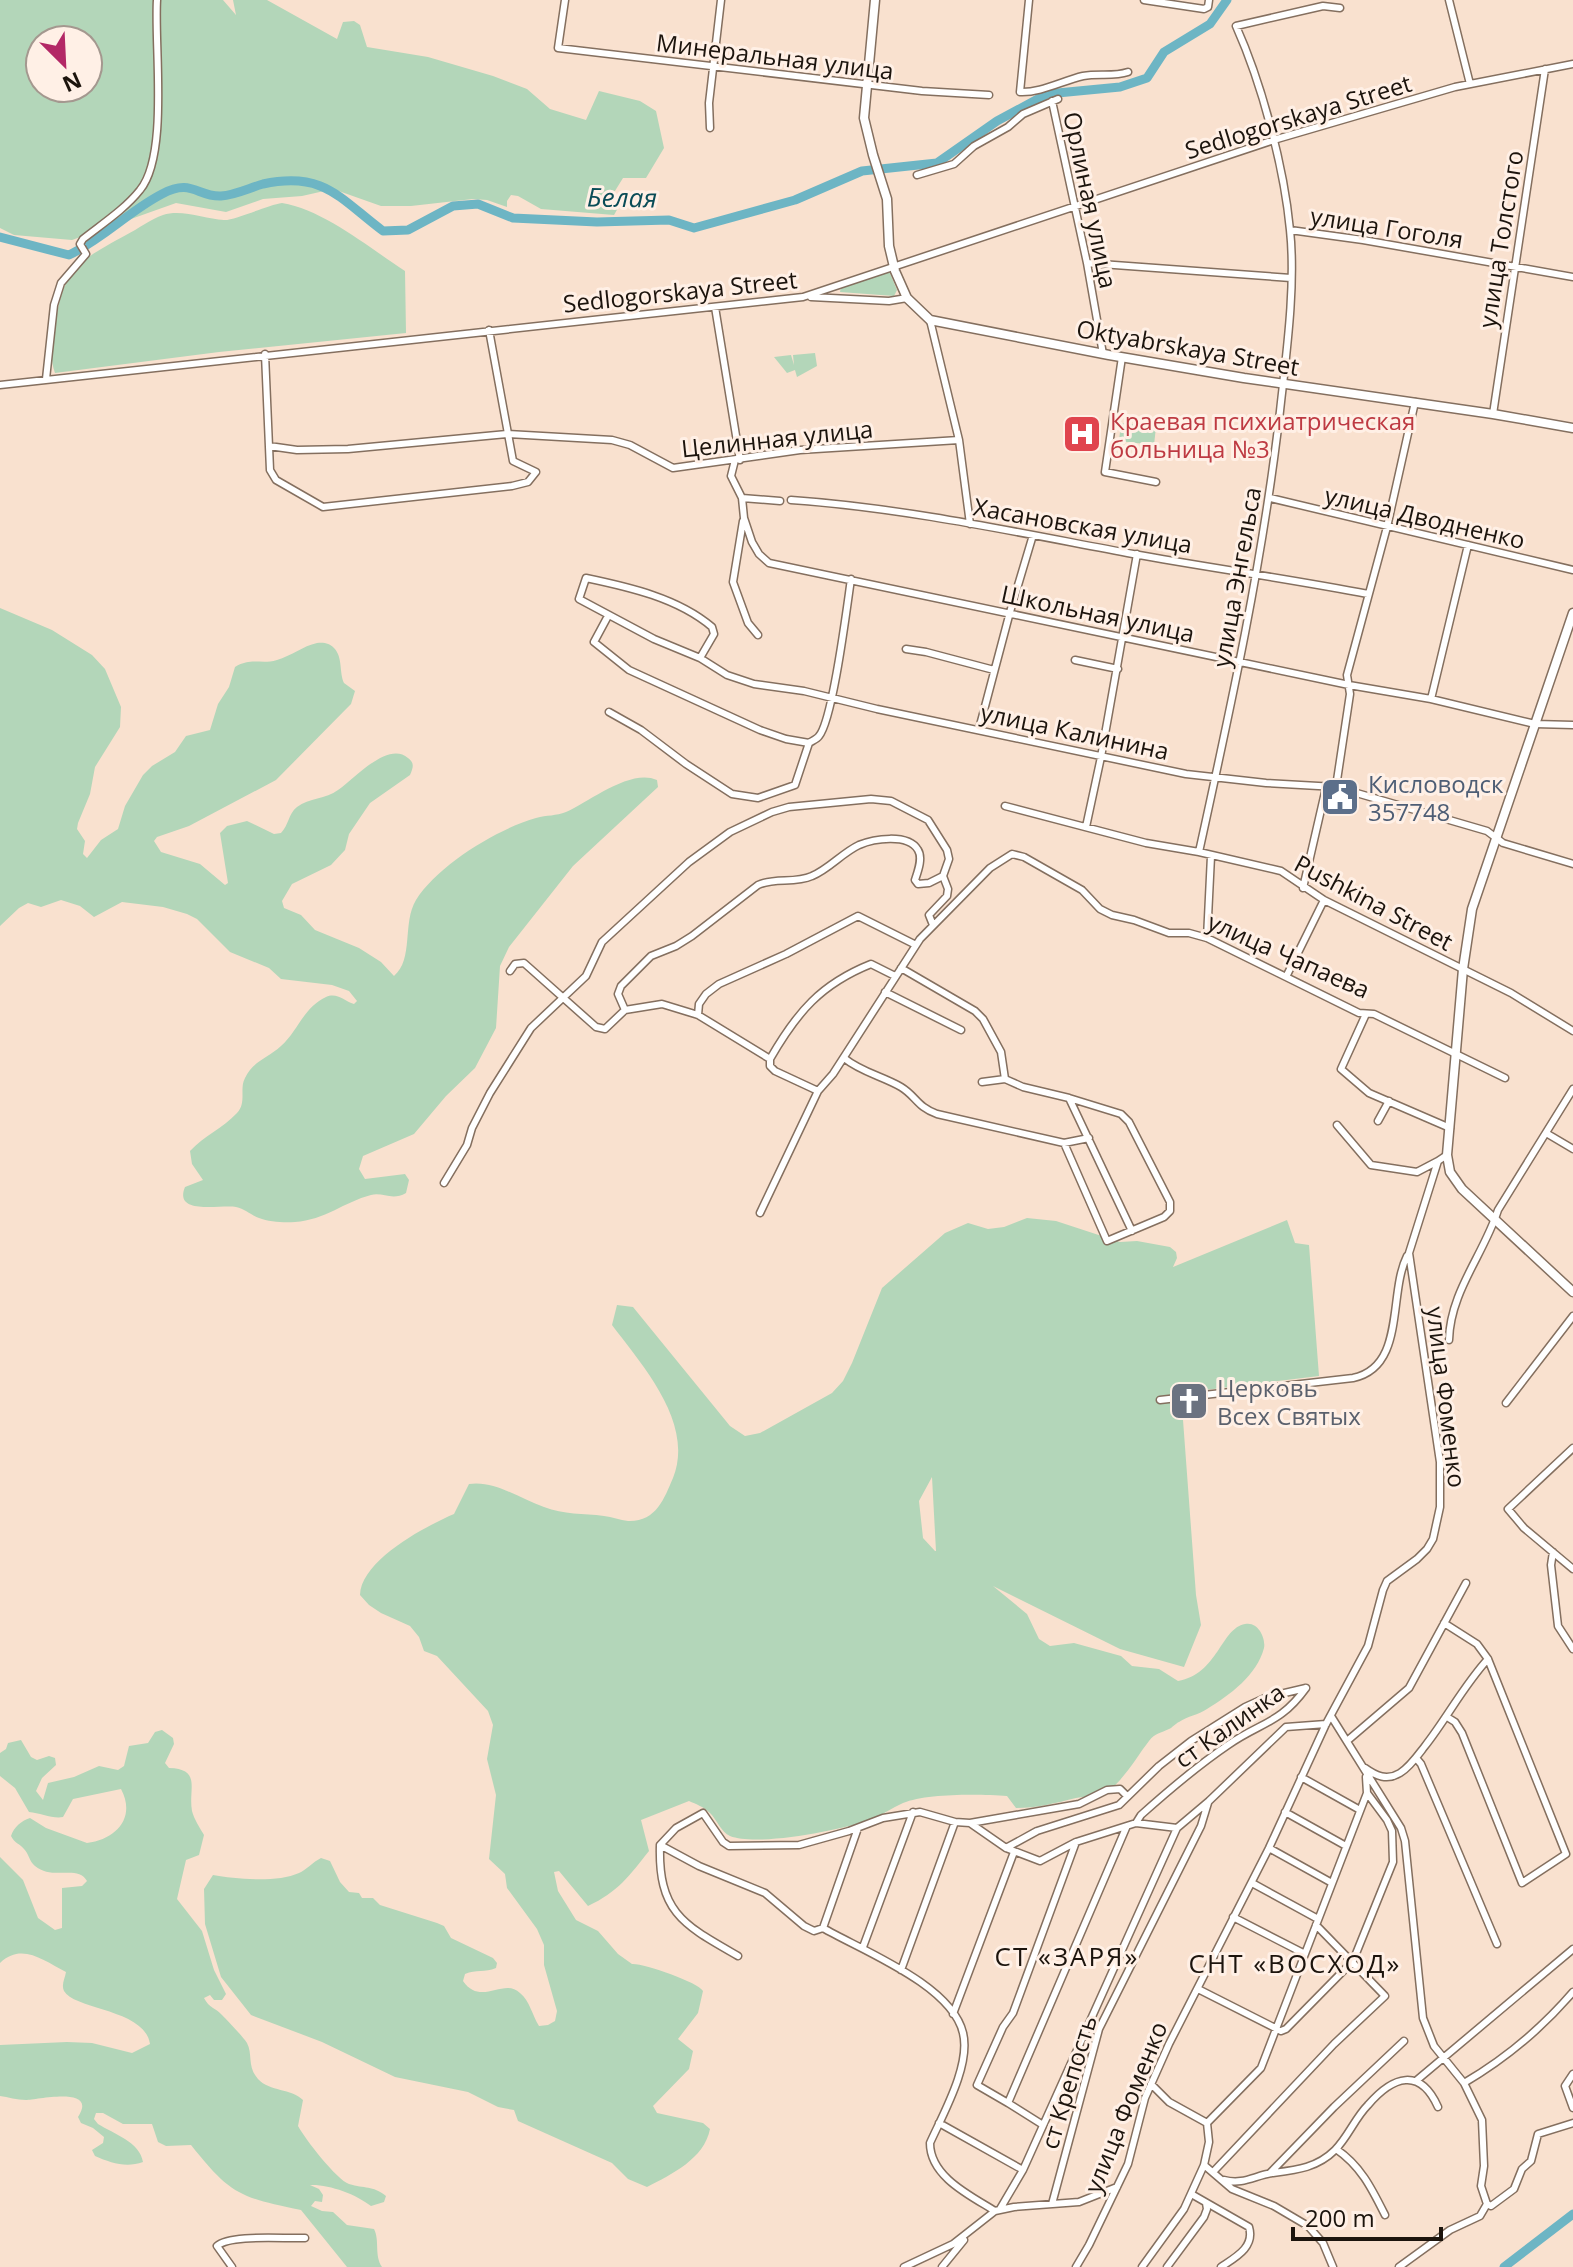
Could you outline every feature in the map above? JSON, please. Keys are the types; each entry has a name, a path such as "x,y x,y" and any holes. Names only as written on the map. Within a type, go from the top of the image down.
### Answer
{"main road":[{"path":"875,0 864,118 887,199 893,266 907,298 930,320"},
{"name":"Oktyabrskaya Street","path":"930,320 1283,385 1415,402 1573,428"},
{"path":"1573,613 1472,909 1463,969 1447,1155 1455,1182 1573,1292"}],"street":[{"path":"46,379 54,305 61,283 86,254 80,244 140,190 151,172 159,68 157,0"},
{"name":"Минеральная улица","path":"565,0 558,48 922,91 989,95"},
{"path":"710,128 709,103 721,0"},
{"path":"1029,0 1020,92 1081,77 1116,76 1128,72"},
{"path":"1144,0 1209,4"},
{"path":"1449,0 1470,84"},
{"name":"улица Энгельса","path":"1199,852 1240,662 1270,498 1291,278 1290,230 1273,141 1253,67 1236,26 1323,6 1340,8"},
{"name":"Sedlogorskaya Street","path":"0,385 803,297 1273,141 1470,84 1573,64"},
{"name":"улица Толстого","path":"1493,414 1545,69"},
{"name":"Орлиная улица","path":"917,175 954,164 974,146 1008,127 1023,114 1055,100 1103,354"},
{"name":"улица Гоголя","path":"1290,230 1573,277"},
{"path":"1087,263 1291,278"},
{"path":"803,297 889,301 907,298"},
{"path":"715,307 738,460 731,476 742,498 744,518 733,582 748,623 758,635"},
{"path":"930,320 959,440 970,524"},
{"path":"265,354 270,470 276,480 323,507 522,485 536,472 513,461 489,330"},
{"path":"1122,357 1105,472 1156,482"},
{"path":"1336,787 1350,694 1347,675 1387,527 1415,402"},
{"name":"Целинная улица","path":"269,446 297,450 348,449 507,434 612,440 630,445 673,468 800,450 959,440"},
{"path":"742,498 780,501"},
{"name":"улица Дводненко","path":"1270,498 1573,570"},
{"name":"Хасановская улица","path":"791,500 845,504 970,524 1368,594"},
{"name":"Школьная улица","path":"744,518 759,554 769,563 1349,685 1431,699 1535,724 1573,725"},
{"path":"979,729 1033,535"},
{"path":"1431,699 1468,545"},
{"path":"1086,827 1124,637 1137,554"},
{"name":"улица Калинина","path":"700,658 714,634 712,627 689,611 619,585 586,578 579,599 608,616 700,658 727,675 754,684 804,691 1101,757 1215,778 1336,787 1487,831 1505,843 1573,864"},
{"path":"608,616 594,642 629,670 760,730 809,743 819,738 832,698 851,579"},
{"path":"906,649 994,670"},
{"path":"1075,660 1118,669"},
{"path":"609,712 641,730 732,794 758,798 795,785 809,743"},
{"path":"1303,888 1326,788"},
{"path":"768,795 772,812"},
{"path":"444,1183 467,1145 490,1093 521,1042 557,1001 586,976 602,942 689,862 730,832 772,812 815,804 871,799 891,801 928,820 949,859 943,876 947,896 929,915 933,925"},
{"name":"Pushkina Street","path":"1005,806 1146,843 1281,871 1324,900 1511,993 1573,1031"},
{"path":"625,1010 618,994 621,986 651,956 684,941 769,880 799,881 814,875 863,843 883,840 907,841 919,851 915,880 918,884 929,883 943,876"},
{"name":"улица Чапаева","path":"760,1213 818,1091 844,1058 916,945 990,868 1012,854 1024,857 1082,890 1100,909 1112,915 1169,933 1189,933 1207,938 1359,1013 1374,1014 1505,1078"},
{"path":"1207,938 1211,856"},
{"path":"1286,977 1324,900"},
{"path":"698,1015 699,1004 719,984 786,954 858,916 916,945"},
{"path":"510,971 515,964 524,963 601,1029 605,1029 625,1010 662,1004 698,1015 770,1059"},
{"path":"818,1091 770,1066 770,1059 805,1006 826,987 871,964 895,976"},
{"path":"901,968 975,1011 983,1019 1001,1052 1005,1079"},
{"path":"885,992 961,1030"},
{"path":"1366,1014 1341,1069 1358,1086 1450,1128"},
{"path":"844,1058 904,1089 919,1106 929,1111 1064,1143 1089,1138"},
{"path":"982,1082 1005,1079 1023,1087 1121,1114 1129,1122 1170,1202 1170,1211 1164,1217 1107,1241 1064,1143"},
{"path":"1449,1340 1449,1319 1500,1207 1573,1089"},
{"path":"1069,1098 1132,1231"},
{"path":"1378,1121 1389,1101"},
{"path":"1337,1125 1371,1165 1417,1172 1447,1155"},
{"path":"1546,1133 1573,1149"},
{"name":"улица Фоменко","path":"1076,2267 1128,2164 1151,2084 1252,1883 1326,1724 1368,1646 1387,1581 1417,1559 1433,1539 1437,1527 1440,1462 1409,1253 1438,1161"},
{"path":"1160,1400 1353,1378 1373,1372 1379,1366 1389,1342 1400,1271 1409,1253"},
{"path":"1506,1403 1573,1316"},
{"path":"1573,1448 1508,1509 1524,1528 1570,1566 1573,1554"},
{"path":"1553,1552 1551,1565 1558,1626 1573,1649"},
{"path":"1347,1741 1406,1692 1466,1583"},
{"path":"1444,1623 1477,1644 1488,1659 1566,1854 1522,1883 1462,1733 1455,1722 1447,1717"},
{"path":"1362,1766 1376,1776 1399,1775 1416,1758 1488,1659"},
{"name":"ст Калинка","path":"1014,1852 1040,1861 1076,1842 1136,1823 1141,1815 1195,1768 1232,1742 1277,1719 1295,1704 1306,1688 1267,1697 1245,1707 1191,1741 1127,1796"},
{"path":"1331,1716 1401,1828 1405,1841 1423,2018 1434,2046 1464,2083 1482,2120 1484,2166 1481,2186 1487,2204 1480,2216 1450,2230 1399,2267"},
{"path":"904,2267 969,2234 997,2210 1023,2170 1177,1828 1286,1727 1326,1724"},
{"path":"1416,1758 1497,1944"},
{"path":"1207,2123 1261,2068 1367,1793 1362,1766"},
{"path":"1301,1777 1360,1810"},
{"path":"738,1956 702,1935 675,1914 665,1889 660,1845 676,1828 703,1813 729,1846 799,1845 883,1818 913,1812 970,1823 1079,1804 1107,1790 1120,1789 1127,1796 1110,1810 1037,1831 1006,1848"},
{"path":"1198,1989 1276,2030 1286,2029 1353,1961 1393,1862 1392,1831 1367,1793"},
{"name":"ст Крепость","path":"1052,2204 1099,2029 1201,1826 1209,1801"},
{"path":"863,1947 913,1812"},
{"path":"1285,1812 1346,1846"},
{"path":"901,1970 955,1822"},
{"path":"953,2014 1014,1852 970,1823"},
{"path":"1136,1823 1177,1828"},
{"path":"823,1928 858,1828"},
{"path":"1008,2103 1126,1828"},
{"path":"1043,2125 977,2085 1003,2027 1013,2013 1076,1842"},
{"path":"660,1845 699,1866 765,1893 804,1926 814,1931 823,1928 863,1947 928,1987 953,2014 964,2033 963,2054 956,2084 930,2143 935,2160 951,2183 997,2210 1079,2202 1117,2187"},
{"path":"1269,1848 1332,1883"},
{"path":"1214,2171 1334,2044 1385,1996 1317,1922 1252,1883"},
{"path":"1233,1917 1305,1954"},
{"path":"1417,2080 1573,1949"},
{"path":"1464,2083 1501,2062 1573,1992"},
{"path":"1269,2173 1404,2041"},
{"path":"1573,2074 1565,2086 1573,2108"},
{"path":"1224,2180 1247,2182 1269,2173 1314,2165 1336,2149 1372,2100 1394,2082 1413,2079 1423,2083 1438,2107"},
{"path":"1151,2084 1169,2102 1207,2123"},
{"path":"939,2123 1023,2170"},
{"path":"1142,2267 1193,2195 1209,2142 1207,2123"},
{"path":"1487,2204 1491,2206 1514,2189 1522,2169 1531,2161 1538,2134 1573,2123"},
{"path":"1336,2149 1357,2166 1385,2215"},
{"path":"1204,2165 1232,2189 1274,2206 1308,2226 1323,2243 1333,2267"},
{"path":"1193,2195 1249,2227 1251,2239 1244,2250 1221,2267"},
{"path":"1167,2267 1204,2217 1206,2203"},
{"path":"942,2267 969,2234"},
{"path":"232,2267 217,2246 222,2241 232,2238 305,2238"}],"green space":[{"path":"0,0 223,0 236,15 233,0 267,0 337,39 343,22 354,21 360,25 367,47 428,57 493,76 527,89 550,109 586,120 599,91 640,101 656,111 664,148 646,178 623,178 610,199 618,208 614,215 541,209 511,195 507,207 473,199 381,206 333,189 302,196 263,199 226,212 176,203 72,240 14,235 0,228"},
{"path":"282,203 330,221 405,271 406,333 55,373 52,349 59,306 68,279 84,260 163,215 178,213 229,220"},
{"path":"889,271 897,290 894,296 840,292 841,287"},
{"path":"815,353 817,366 797,377 795,370 787,373 774,357 791,355 794,365 793,355"},
{"path":"1121,423 1156,427 1154,445 1119,441"},
{"path":"0,608 52,630 92,655 105,669 121,707 120,727 95,767 90,794 78,823 77,829 85,841 83,854 87,858 101,840 118,829 125,806 143,775 175,752 186,736 210,730 235,667 246,662 277,660 317,643 332,646 339,656 344,683 355,691 351,704 276,780 154,841 161,852 200,864 225,885 228,883 220,833 227,826 247,821 274,834 281,833 292,813 302,804 333,793 381,758 400,754 408,758 413,766 410,775 370,803 349,834 345,850 331,865 292,884 282,901 284,908 301,915 315,930 359,948 381,962 394,976 404,960 409,919 416,900 453,862 521,823 566,812 623,782 647,777 657,780 658,787 573,866 509,947 500,966 496,1028 475,1068 414,1134 363,1156 359,1169 365,1179 405,1174 409,1180 406,1193 396,1196 371,1195 316,1218 291,1222 263,1219 236,1207 201,1207 186,1202 183,1196 185,1187 203,1180 192,1164 190,1151 240,1109 243,1082 248,1072 281,1046 318,1002 334,996 354,1004 357,1001 349,991 332,985 281,979 269,968 230,952 197,919 163,907 122,902 94,917 80,906 61,900 41,907 28,903 0,926"},
{"path":"1027,1218 1056,1221 1120,1242 1137,1241 1170,1247 1177,1258 1173,1267 1287,1220 1295,1243 1309,1245 1319,1376 1181,1393 1196,1595 1201,1625 1184,1667 1120,1649 993,1586 1027,1614 1039,1639 1050,1646 1074,1643 1121,1656 1132,1666 1159,1669 1178,1681 1202,1670 1237,1627 1254,1625 1262,1635 1264,1648 1255,1667 1242,1683 1207,1709 1154,1736 1121,1779 1100,1795 1016,1808 1007,1796 926,1797 903,1803 857,1824 799,1836 759,1840 730,1836 708,1811 689,1801 641,1820 649,1851 622,1883 598,1901 588,1906 559,1871 554,1872 558,1891 576,1920 598,1931 618,1954 632,1964 670,1974 703,1991 698,2013 678,2039 693,2051 689,2069 653,2106 657,2113 703,2123 710,2129 707,2140 694,2157 647,2187 628,2179 612,2163 518,2121 514,2110 498,2107 468,2092 395,2077 322,2042 251,2015 221,1977 205,1924 204,1889 213,1875 245,1879 280,1878 299,1873 321,1858 330,1861 340,1882 349,1892 359,1893 362,1898 373,1898 380,1905 444,1926 451,1938 493,1958 496,1968 465,1974 463,1981 470,1988 477,1992 514,1989 526,2000 539,2026 555,2021 557,2011 544,1965 544,1945 537,1929 507,1888 505,1874 489,1859 496,1795 487,1759 493,1725 488,1711 437,1656 424,1651 419,1637 410,1626 381,1613 360,1595 371,1569 412,1536 454,1514 469,1484 498,1487 559,1511 628,1521 646,1518 658,1508 673,1478 678,1457 677,1437 662,1396 612,1325 617,1305 633,1307 730,1426 745,1436 760,1433 832,1393 843,1381 852,1363 882,1288 945,1233 968,1223 988,1229 1004,1227","holes":["932,1477 936,1551 923,1538 919,1501"]},
{"path":"162,1730 173,1738 174,1744 165,1763 169,1768 179,1769 190,1776 192,1811 204,1835 199,1855 186,1860 177,1899 202,1931 214,1970 226,1994 222,2000 214,2000 210,1995 204,1998 247,2043 252,2070 258,2079 303,2100 298,2126 329,2167 349,2184 386,2196 384,2202 371,2206 342,2191 310,2185 323,2195 322,2202 315,2201 311,2206 333,2212 347,2225 374,2229 382,2267 347,2267 301,2210 249,2197 238,2191 216,2174 191,2145 166,2146 158,2142 152,2124 123,2124 103,2113 96,2113 94,2119 98,2124 132,2144 143,2162 119,2164 95,2156 92,2150 103,2143 104,2137 81,2123 78,2117 82,2107 80,2101 64,2096 26,2100 0,2096 0,2045 92,2043 132,2053 150,2044 145,2032 136,2024 71,1997 63,1989 66,1972 50,1963 33,1956 16,1954 0,1963 0,1857 23,1880 38,1918 55,1930 62,1928 62,1888 82,1886 87,1881 78,1874 49,1872 35,1866 11,1836 16,1827 30,1818 46,1828 87,1843 115,1832 125,1817 126,1809 121,1789 73,1799 63,1817 29,1812 15,1788 0,1776 0,1753 8,1743 21,1740 31,1757 37,1760 49,1756 55,1758 56,1765 42,1778 36,1791 43,1800 48,1783 74,1777 99,1766 118,1770 124,1766 129,1746 148,1743 155,1732"}],"waterway":[{"name":"Белая","path":"0,237 69,255 150,201 172,190 188,188 221,196 284,181 301,181 329,190 383,231 408,230 453,206 478,204 513,218 597,222 669,220 694,228 795,200 862,171 937,163 997,121 1047,94 1120,87 1147,78 1164,52 1210,24 1227,0"},
{"path":"1504,2267 1573,2214"}],"place":[{"name":"Краевая психиатрическая больница №3","path":"1082,434"},
{"name":"Кисловодск 357748","path":"1340,797"},
{"name":"Церковь Всех Святых","path":"1189,1401"}],"district":[{"name":"СТ «ЗАРЯ»","path":"1067,1956"},
{"name":"СНТ «ВОСХОД»","path":"1295,1963"}]}
